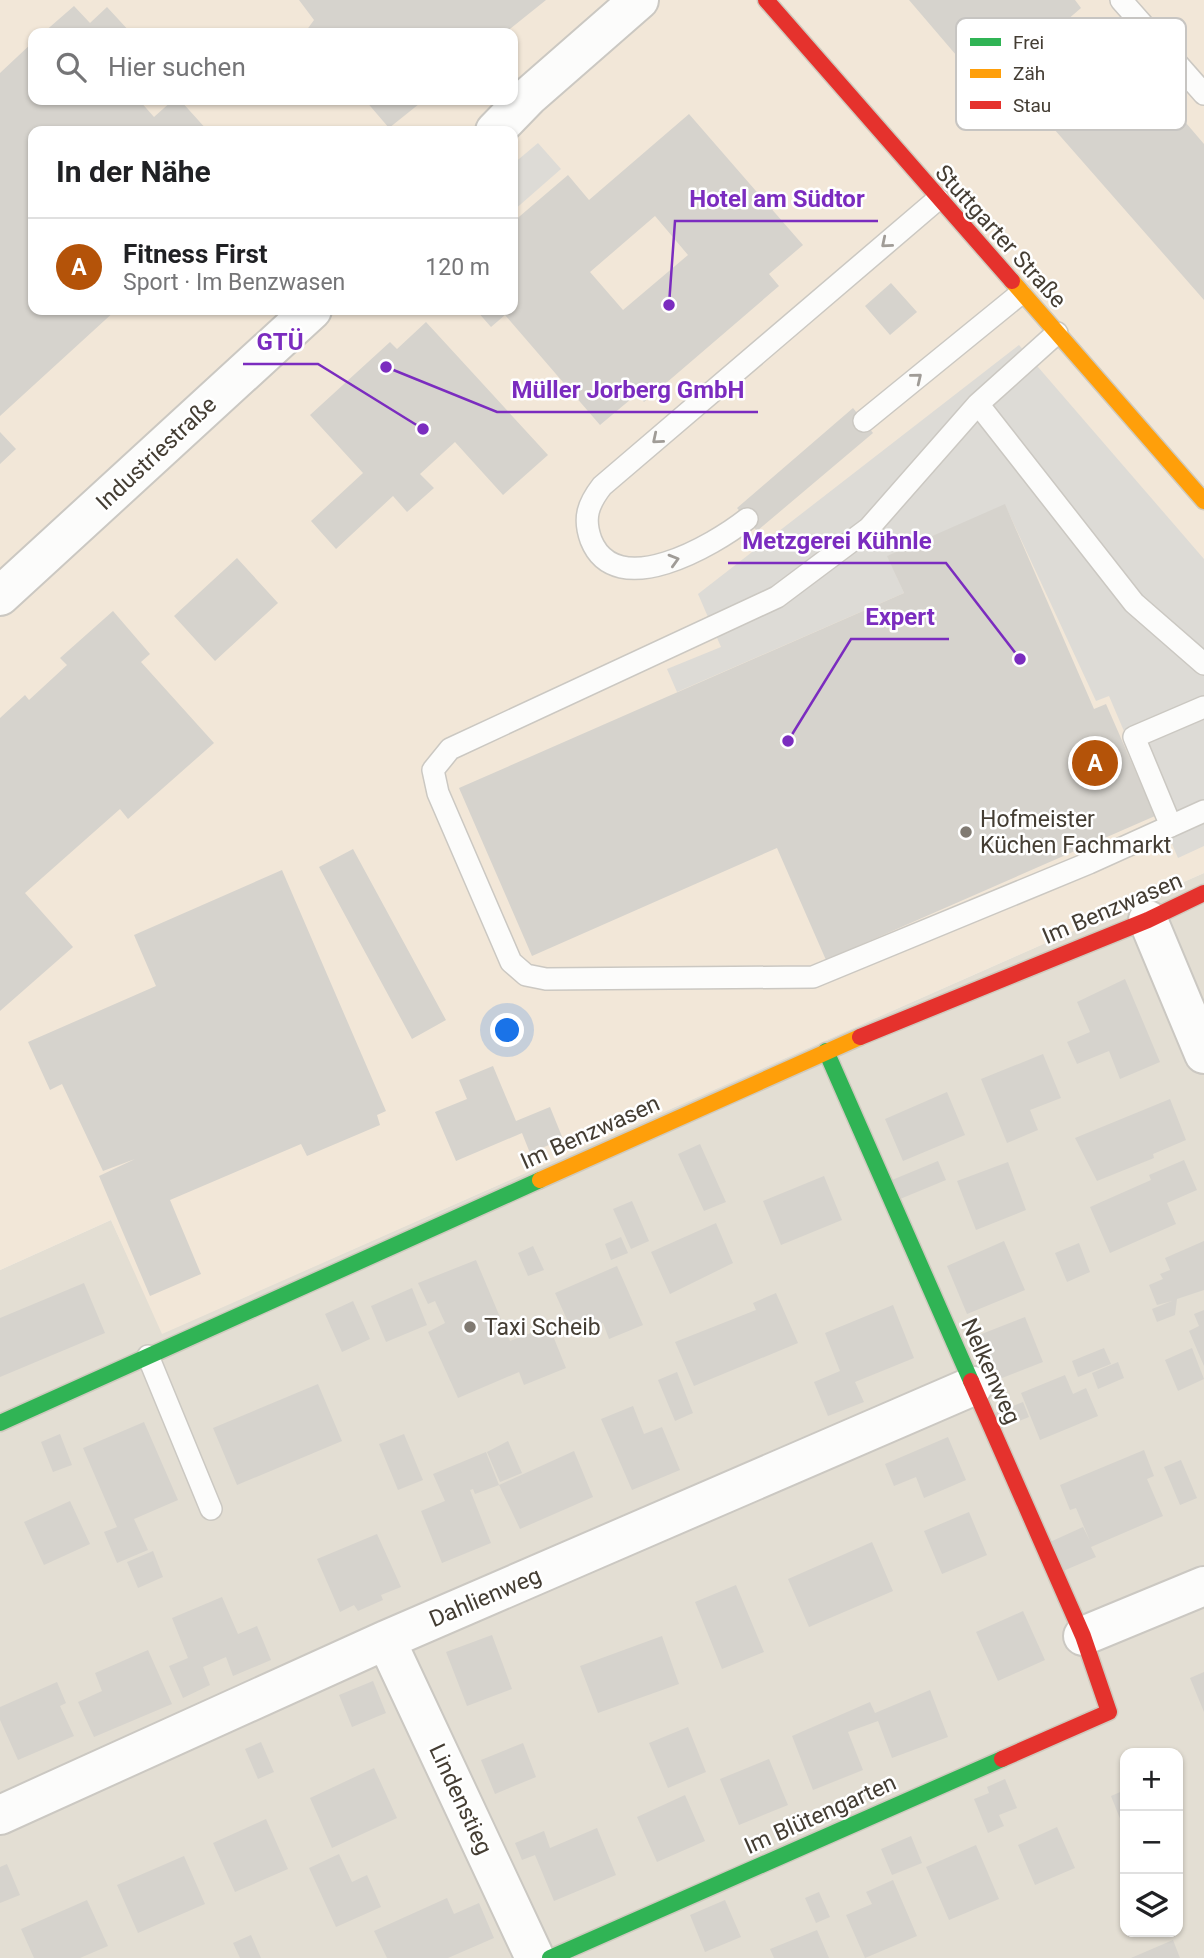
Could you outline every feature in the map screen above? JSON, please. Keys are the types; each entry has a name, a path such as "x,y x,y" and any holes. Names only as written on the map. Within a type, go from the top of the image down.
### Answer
{"street":[{"path":"500,126 528,97 639,0"},
{"name":"Stuttgarter Straße","path":"766,0 1020,294 1057,332 1204,501"},
{"name":"Industriestraße","path":"0,596 307,315"},
{"name":"Im Benzwasen","path":"0,1423 826,1051 1148,920 1204,893"},
{"path":"1148,920 1204,1054"},
{"name":"Nelkenweg","path":"826,1051 1083,1636 1109,1712"},
{"name":"Dahlienweg","path":"0,1815 386,1640 973,1386"},
{"path":"1083,1636 1204,1586"},
{"name":"Lindenstieg","path":"386,1640 535,1958"},
{"name":"Im Blütengarten","path":"550,1958 1109,1712"}],"lane":[{"path":"1121,0 1137,18"},
{"path":"1186,74 1204,94"},
{"path":"747,519 702,550 677,561 646,567 619,566 596,551 587,529 587,505 602,486 938,199"},
{"path":"864,421 1020,294"},
{"path":"1057,332 978,404 869,528 777,597 450,749 433,770 438,793 511,962 526,975 547,979 813,977 1204,811"},
{"path":"978,404 1134,603 1204,664"},
{"path":"1171,826 1133,737 1204,707"},
{"path":"148,1356 211,1509"}],"shaded area":[{"path":"0,0 1204,0 1204,873 162,1334 111,1220 0,1270"},
{"path":"538,143 561,169 518,207 518,160"},
{"path":"1019,345 1204,559 1204,846 1178,858 1109,696 1096,701 1005,505 888,556 904,593 677,692 667,669 721,647 698,594"},
{"path":"1204,873 1204,1958 0,1958 0,1270 111,1220 163,1333"}],"building":[{"path":"299,0 546,0 511,28 308,28 314,20"},
{"path":"909,0 1075,0 1081,8 1069,18 956,18 956,55"},
{"path":"74,6 90,23 107,7 126,28 49,28"},
{"path":"28,47 28,105 143,105 154,117 167,105 185,105 203,126 28,126 28,315 111,315 0,416 0,73"},
{"path":"369,105 418,105 392,126 387,126"},
{"path":"689,114 803,245 769,274 779,286 644,402 637,394 600,425 505,315 518,315 518,218 568,175 589,200","holes":["655,216 688,255 623,310 590,272"]},
{"path":"1186,123 1204,144 1204,300 1055,130 1186,130"},
{"path":"891,283 917,312 890,335 865,306"},
{"path":"480,315 505,315 491,327"},
{"path":"426,322 548,455 503,495 455,442 420,474 434,488 407,512 393,496 336,549 311,521 363,473 310,415 390,342 397,349"},
{"path":"853,408 873,433 757,531 737,508"},
{"path":"0,432 16,449 0,464"},
{"path":"1005,504 1094,709 1106,704 1155,816 826,960 777,848 532,956 459,788 904,593 887,556"},
{"path":"237,558 278,603 215,661 174,616"},
{"path":"113,611 150,654 141,662 214,743 128,819 120,809 25,893 73,947 0,1011 0,718 25,695 29,700 67,665 60,658"},
{"path":"353,849 446,1020 412,1039 319,867"},
{"path":"282,870 386,1111 377,1115 380,1125 307,1156 301,1144 170,1200 201,1274 150,1296 99,1176 135,1159 103,1171 62,1084 50,1090 28,1042 156,986 134,935"},
{"path":"1125,979 1160,1062 1120,1079 1109,1051 1077,1064 1067,1042 1090,1032 1077,1002"},
{"path":"1043,1054 1061,1098 1030,1110 1038,1130 1007,1143 981,1079"},
{"path":"493,1066 516,1121 550,1107 563,1139 530,1153 522,1133 456,1161 435,1112 467,1099 459,1080"},
{"path":"947,1092 965,1135 903,1161 885,1119"},
{"path":"1170,1099 1186,1140 1153,1154 1154,1158 1097,1181 1075,1138"},
{"path":"700,1144 726,1202 704,1211 678,1154"},
{"path":"1184,1160 1197,1190 1167,1203 1176,1224 1110,1253 1090,1207 1151,1180 1149,1175"},
{"path":"938,1161 946,1180 900,1199 892,1180"},
{"path":"1008,1162 1026,1210 976,1230 957,1181"},
{"path":"824,1176 842,1220 781,1245 763,1201"},
{"path":"632,1201 649,1241 631,1249 613,1209"},
{"path":"716,1223 733,1263 670,1294 651,1252"},
{"path":"621,1237 628,1253 611,1260 605,1244"},
{"path":"1004,1241 1025,1290 967,1314 947,1266"},
{"path":"1204,1241 1204,1290 1177,1299 1175,1315 1157,1322 1152,1309 1172,1301 1157,1305 1149,1285 1163,1279 1160,1274 1170,1270 1165,1258"},
{"path":"1079,1243 1090,1272 1067,1282 1055,1253"},
{"path":"533,1246 544,1270 528,1276 518,1253"},
{"name":"Taxi Scheib","path":"476,1260 510,1341 549,1326 566,1368 524,1385 519,1372 458,1398 428,1332 445,1323 435,1301 428,1304 418,1283"},
{"path":"617,1266 643,1325 609,1339 603,1323 574,1335 555,1293"},
{"path":"84,1283 105,1333 0,1377 0,1318"},
{"path":"412,1288 427,1325 386,1342 371,1306"},
{"path":"776,1293 798,1343 694,1386 675,1342 756,1310 753,1303"},
{"path":"353,1301 370,1339 342,1352 325,1314"},
{"path":"893,1305 914,1358 855,1382 864,1402 828,1416 814,1382 840,1371 825,1333"},
{"path":"1204,1310 1204,1366 1189,1331 1199,1326 1194,1314"},
{"path":"1025,1317 1043,1362 997,1380 979,1335"},
{"path":"1104,1348 1111,1364 1078,1377 1072,1361"},
{"path":"1192,1348 1204,1379 1178,1391 1165,1360"},
{"path":"1118,1362 1124,1378 1098,1389 1092,1373"},
{"path":"677,1372 693,1413 675,1421 658,1380"},
{"path":"1065,1375 1073,1394 1086,1388 1098,1416 1040,1440 1021,1393"},
{"path":"318,1384 342,1441 237,1485 213,1428"},
{"path":"1023,1402 1029,1417 1002,1428 995,1413"},
{"path":"633,1406 644,1434 662,1427 680,1470 632,1490 601,1419"},
{"path":"144,1422 178,1500 134,1519 148,1550 117,1563 104,1532 117,1527 83,1448"},
{"path":"60,1434 72,1465 53,1472 41,1442"},
{"path":"404,1434 423,1480 398,1490 379,1444"},
{"path":"948,1437 966,1480 924,1498 916,1477 894,1486 885,1464"},
{"path":"508,1441 522,1473 500,1482 487,1452"},
{"path":"1144,1450 1154,1476 1147,1479 1163,1516 1091,1547 1096,1557 1063,1571 1050,1542 1083,1527 1090,1541 1076,1508 1070,1510 1060,1485"},
{"path":"574,1451 593,1497 520,1529 499,1485"},
{"path":"486,1452 499,1485 475,1494 473,1489 470,1490 491,1543 442,1563 421,1511 445,1501 433,1474"},
{"path":"1181,1460 1197,1498 1180,1505 1164,1467"},
{"path":"70,1501 90,1544 44,1565 24,1522"},
{"path":"969,1512 987,1555 942,1574 924,1531"},
{"path":"377,1534 401,1587 381,1595 383,1600 358,1611 354,1605 340,1612 317,1559"},
{"path":"872,1542 893,1591 809,1627 788,1579"},
{"path":"153,1551 163,1577 138,1588 127,1562"},
{"path":"736,1585 764,1652 722,1669 695,1602"},
{"path":"222,1597 238,1634 257,1626 271,1660 233,1676 226,1657 203,1667 210,1685 183,1698 169,1666 188,1658 172,1618"},
{"path":"1023,1611 1045,1660 998,1681 976,1632"},
{"path":"492,1635 512,1689 467,1706 446,1652"},
{"path":"662,1636 679,1684 598,1713 580,1666"},
{"path":"148,1650 172,1704 94,1737 78,1702 102,1691 95,1673"},
{"path":"1204,1672 1204,1712 1190,1678"},
{"path":"373,1681 386,1713 352,1727 339,1695"},
{"path":"57,1682 66,1703 60,1706 74,1736 18,1760 0,1720 0,1707"},
{"path":"930,1690 948,1737 892,1758 878,1721 848,1732 863,1770 813,1790 792,1736 870,1702 875,1713"},
{"path":"688,1727 706,1772 668,1788 649,1743"},
{"path":"261,1742 274,1772 258,1779 245,1749"},
{"path":"523,1743 536,1777 495,1794 481,1760"},
{"path":"769,1759 788,1805 739,1825 720,1779"},
{"path":"374,1768 397,1818 332,1848 310,1798"},
{"path":"1005,1779 1017,1808 999,1815 1004,1826 988,1833 974,1799 989,1793 987,1787"},
{"path":"1120,1792 1120,1818 1111,1796"},
{"path":"685,1795 705,1841 657,1862 637,1817"},
{"path":"266,1819 288,1869 235,1892 213,1843"},
{"path":"1057,1827 1075,1868 1035,1885 1018,1845"},
{"path":"597,1828 616,1875 554,1901 535,1855 522,1860 515,1843 544,1831 550,1848"},
{"path":"911,1836 922,1863 892,1875 881,1849"},
{"path":"976,1845 999,1899 949,1920 926,1867"},
{"path":"339,1854 352,1882 367,1875 381,1907 336,1927 309,1868"},
{"path":"184,1856 205,1904 138,1933 117,1885"},
{"path":"7,1864 20,1895 0,1903 0,1867"},
{"path":"893,1880 917,1936 865,1958 846,1915 872,1904 866,1892"},
{"path":"819,1892 830,1917 816,1923 805,1898"},
{"path":"447,1898 454,1914 479,1903 494,1938 448,1958 387,1958 374,1931"},
{"path":"87,1900 108,1946 80,1958 34,1958 21,1929"},
{"path":"725,1900 741,1937 705,1952 690,1915"},
{"path":"817,1930 829,1958 774,1958 770,1949"},
{"path":"251,1935 261,1958 240,1958 233,1943"},
{"path":"1173,1940 1180,1958 1131,1958"}],"traffic: fast":[{"path":"826,1051 971,1381"},
{"path":"0,1423 540,1180"},
{"path":"550,1958 1002,1759"}],"traffic: slow":[{"path":"1012,281 1204,501"},
{"path":"540,1180 860,1037"}],"traffic: jam":[{"path":"766,0 1012,281"},
{"path":"860,1037 1148,920 1204,893"},
{"path":"971,1381 1083,1636 1109,1712 1002,1759"}],"place":[{"name":"Hotel am Südtor","path":"669,305"},
{"name":"Müller Jorberg GmbH","path":"386,367"},
{"name":"GTÜ","path":"423,429"},
{"name":"Metzgerei Kühnle","path":"1020,659"},
{"name":"Expert","path":"788,741"},
{"name":"Fitness First","path":"1095,763"},
{"name":"Hofmeister Küchen Fachmarkt","path":"966,832"},
{"name":"Taxi Scheib","path":"470,1327"}]}
